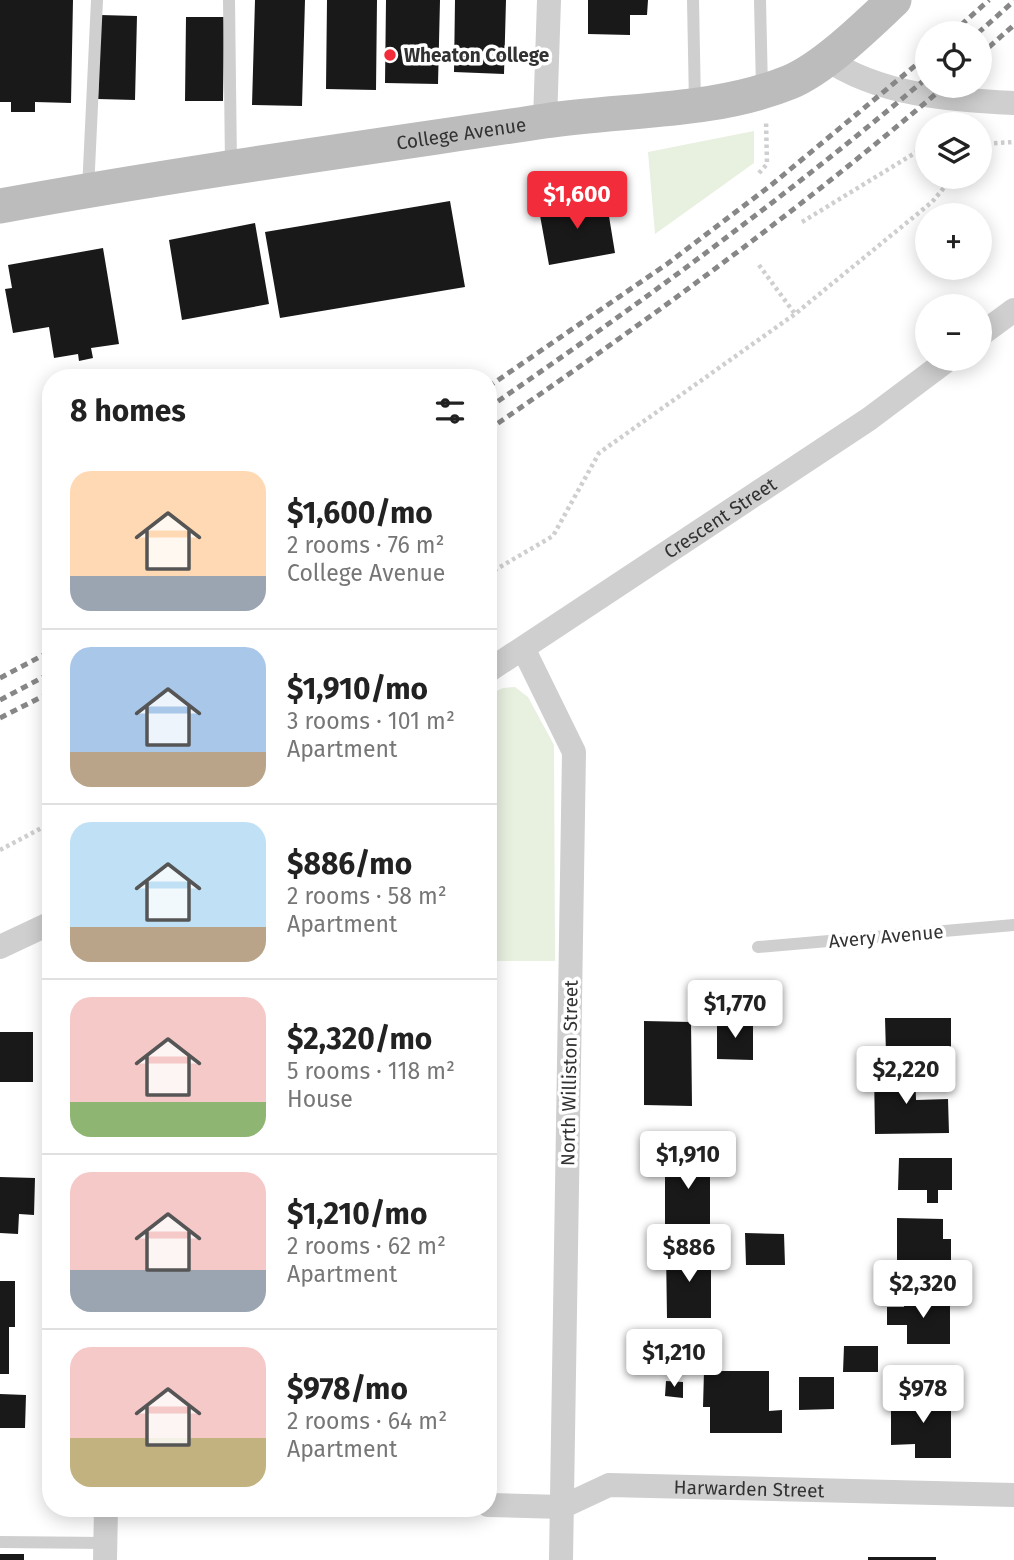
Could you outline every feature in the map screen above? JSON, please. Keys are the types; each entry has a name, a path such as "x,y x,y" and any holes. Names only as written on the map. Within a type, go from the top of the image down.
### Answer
{"street":[{"path":"545,121 549,0"},
{"name":"College Avenue","path":"0,206 88,190 545,121 695,104 764,107 793,80 825,58 894,0"},
{"path":"825,58 849,75 890,87 975,101 1014,103"},
{"path":"992,326 1014,310"},
{"name":"Crescent Street","path":"497,666 869,419 933,371"},
{"name":"North Williston Street","path":"524,650 574,752 561,1560"},
{"path":"0,947 42,927"},
{"name":"Harwarden Street","path":"497,1505 562,1507 609,1485 1014,1495"},
{"path":"105,1551 106,1517"}],"lane":[{"path":"88,190 97,0"},
{"path":"229,0 231,169"},
{"path":"693,0 695,104"},
{"path":"760,0 764,107"},
{"name":"Avery Avenue","path":"758,947 1014,925"},
{"path":"0,1542 105,1551"}],"path":[{"path":"759,173 767,164 764,107"},
{"path":"992,143 1014,142"},
{"path":"802,222 915,153"},
{"path":"497,569 553,536 599,453 795,314 932,202 943,189"},
{"path":"759,265 795,314"},
{"path":"0,850 42,828"}],"green space":[{"path":"754,131 754,163 655,234 648,152"},
{"path":"515,687 528,697 554,745 555,961 497,961 497,691"}],"building":[{"path":"0,0 73,0 71,103 35,102 35,112 11,112 11,102 0,102"},
{"path":"255,0 305,0 302,106 252,105"},
{"path":"327,0 377,0 376,90 326,89"},
{"path":"386,0 440,0 438,84 385,83"},
{"path":"455,0 506,0 504,74 454,72"},
{"path":"588,0 648,0 647,15 630,15 630,35 588,34"},
{"path":"100,15 137,16 135,100 98,99"},
{"path":"186,17 224,17 223,101 185,101"},
{"path":"606,198 615,253 549,265 539,210"},
{"path":"450,201 465,287 280,318 265,232"},
{"path":"255,223 269,304 182,320 169,240"},
{"path":"103,248 119,344 91,348 93,358 79,361 78,354 54,358 49,327 13,333 5,289 12,288 8,265"},
{"path":"885,1018 951,1018 951,1053 886,1054"},
{"path":"717,1020 753,1020 753,1060 717,1059"},
{"path":"644,1021 691,1022 692,1106 644,1105"},
{"path":"0,1032 33,1032 33,1082 0,1082"},
{"path":"915,1070 916,1100 948,1099 949,1133 875,1134 874,1071"},
{"path":"710,1151 710,1230 665,1230 665,1152"},
{"path":"899,1158 952,1158 952,1190 938,1190 938,1203 927,1203 927,1190 898,1190"},
{"path":"0,1177 35,1178 34,1215 19,1214 18,1234 0,1233"},
{"path":"897,1218 943,1219 943,1239 951,1239 951,1272 897,1272"},
{"path":"745,1233 784,1234 785,1265 746,1265"},
{"path":"711,1249 711,1318 667,1318 666,1250"},
{"path":"0,1281 15,1281 15,1327 9,1327 9,1374 0,1374"},
{"path":"905,1299 950,1299 950,1344 907,1344 907,1325 887,1325 887,1307 904,1307"},
{"path":"844,1346 878,1346 878,1372 843,1372"},
{"path":"704,1371 769,1371 769,1411 782,1410 782,1433 710,1433 710,1407 703,1407"},
{"path":"799,1377 834,1377 834,1409 799,1410"},
{"path":"666,1381 683,1382 683,1398 665,1396"},
{"path":"0,1394 26,1395 25,1428 0,1428"},
{"path":"891,1397 951,1397 951,1458 915,1458 915,1444 891,1445"},
{"path":"0,1554 24,1554 24,1560 0,1560"},
{"path":"868,1557 936,1557 936,1560 868,1560"}],"railway":[{"path":"965,21 989,0"},
{"path":"992,21 1014,1"},
{"path":"992,44 1014,25"},
{"path":"497,381 667,264 770,186 915,66"},
{"path":"497,402 712,248 915,88"},
{"path":"497,424 721,264 835,177 931,98"},
{"path":"0,678 42,656"},
{"path":"0,700 42,678"},
{"path":"0,718 42,697"}],"place":[{"name":"Wheaton College","path":"390,55"}]}
